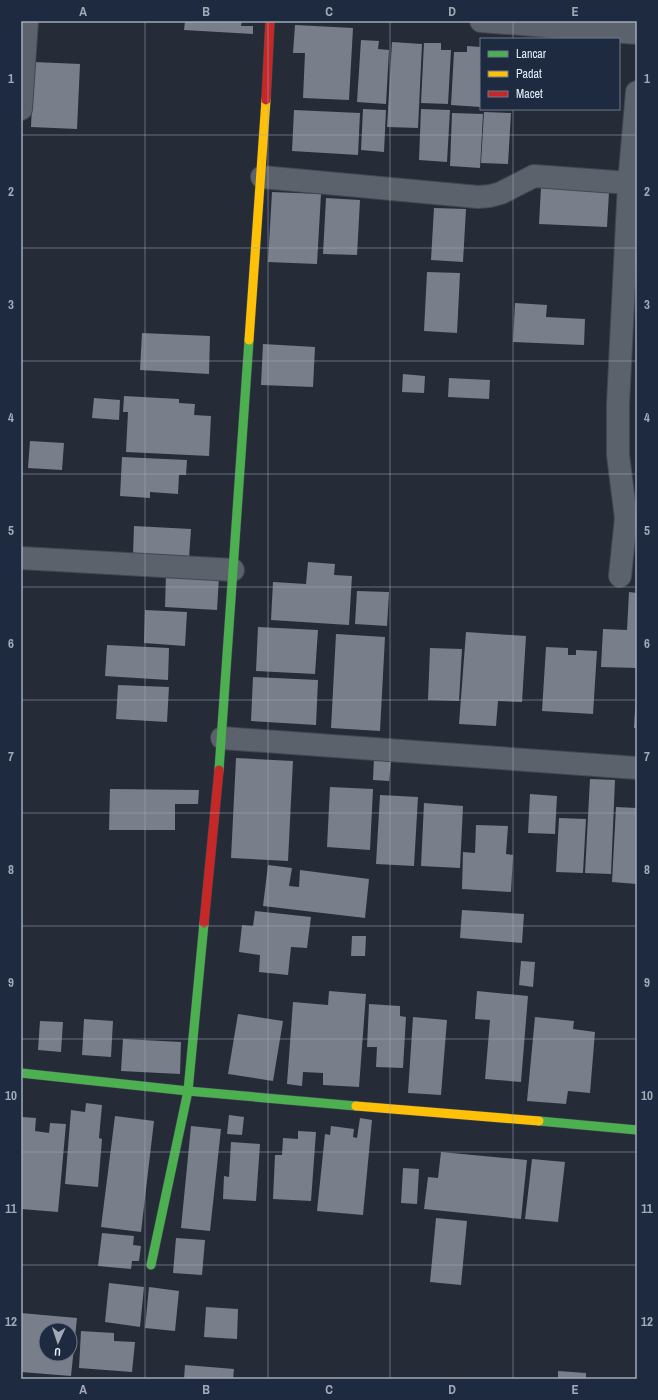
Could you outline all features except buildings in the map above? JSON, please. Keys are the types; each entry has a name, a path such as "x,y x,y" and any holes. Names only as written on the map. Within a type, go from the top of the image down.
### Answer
{"street":[{"path":"21,109 27,21"},
{"path":"151,1265 188,1091 222,738 262,177 270,21"},
{"path":"481,21 637,33"},
{"path":"620,576 626,518 618,455 618,404 632,195 637,92"},
{"path":"262,177 478,197 501,193 534,176 632,195"},
{"path":"21,558 233,570"},
{"path":"222,738 637,768"},
{"path":"21,1073 188,1091 637,1130"}],"traffic: fast":[{"path":"219,770 249,340"},
{"path":"151,1265 188,1091 204,923"},
{"path":"21,1073 188,1091 356,1106"},
{"path":"539,1121 637,1130"}],"traffic: slow":[{"path":"249,340 266,100"},
{"path":"356,1106 539,1121"}],"traffic: jam":[{"path":"266,100 270,21"},
{"path":"204,923 219,770"}]}
